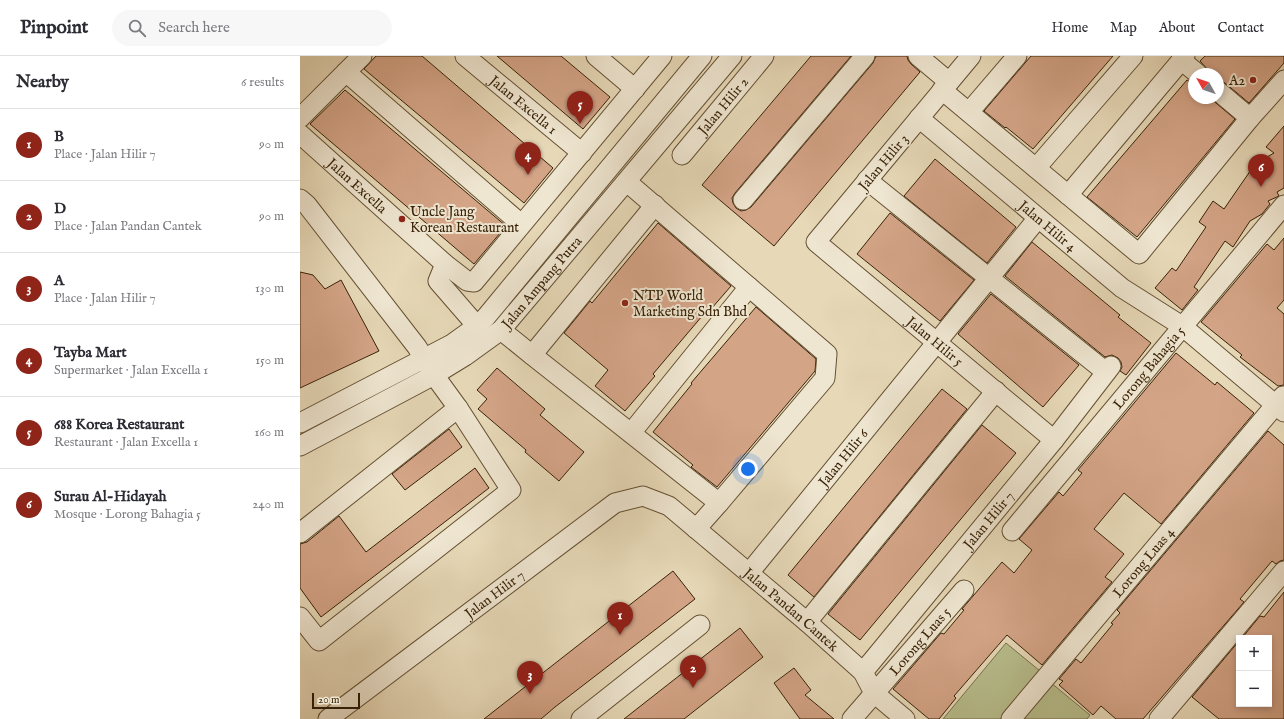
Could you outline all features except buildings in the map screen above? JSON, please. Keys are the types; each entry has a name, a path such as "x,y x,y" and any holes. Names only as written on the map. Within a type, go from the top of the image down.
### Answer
{"street":[{"path":"300,118 362,56"},
{"name":"Jalan Excella 1","path":"465,56 582,153"},
{"path":"596,56 635,89"},
{"path":"346,72 521,224 662,56"},
{"name":"Jalan Ampang Putra","path":"300,423 452,344 478,326 702,56"},
{"name":"Jalan Ampang Putra","path":"300,446 434,375 465,356 501,330 732,56"},
{"name":"Jalan Hilir 2","path":"682,155 764,56"},
{"path":"743,200 864,56"},
{"path":"918,56 969,112 1139,254 1250,118 1284,80"},
{"name":"Jalan Hilir 3","path":"816,242 971,56"},
{"path":"969,112 1017,56"},
{"path":"1036,168 1133,56"},
{"path":"1068,195 1183,58 1192,68"},
{"path":"1224,96 1250,118"},
{"name":"Jalan Hilir 4","path":"919,118 1122,288 1182,326 1281,404"},
{"name":"Jalan Excella","path":"300,134 445,264 467,281 474,282 521,224"},
{"path":"867,180 990,278"},
{"path":"627,182 827,354 825,378 696,529"},
{"path":"300,617 320,641 511,490 417,347 302,205"},
{"path":"532,355 655,205"},
{"name":"Lorong Bahagia 5","path":"1012,531 1284,205"},
{"name":"Jalan Hilir 6","path":"748,573 1038,218"},
{"name":"Jalan Hilir 5","path":"816,242 1054,440"},
{"path":"445,264 438,281 478,326"},
{"name":"Jalan Hilir 7","path":"863,672 1054,440 1108,369 990,278"},
{"path":"631,433 749,287"},
{"path":"501,330 719,503"},
{"path":"807,622 996,391"},
{"name":"Lorong Luas 4","path":"1011,719 1281,404"},
{"path":"300,533 458,408"},
{"name":"Jalan Hilir 7","path":"328,719 615,503 643,496 669,506"},
{"name":"Jalan Pandan Cantek","path":"669,506 807,622 863,672 874,693 905,719"},
{"path":"1159,719 1284,572"},
{"name":"Lorong Luas 5","path":"852,719 964,590"},
{"path":"581,719 700,625"}],"green space":[{"path":"1006,643 1040,671 1000,719 943,719"},
{"path":"1050,682 1090,715 1087,719 1020,719"}],"place":[{"name":"A2","path":"1253,80"},
{"name":"688 Korea Restaurant","path":"580,124"},
{"name":"Tayba Mart","path":"528,175"},
{"name":"Surau Al-Hidayah","path":"1261,187"},
{"name":"Uncle Jang Korean Restaurant","path":"402,219"},
{"name":"NTP World Marketing Sdn Bhd","path":"625,303"},
{"name":"B","path":"620,635"},
{"name":"D","path":"693,688"},
{"name":"A","path":"530,694"}]}
